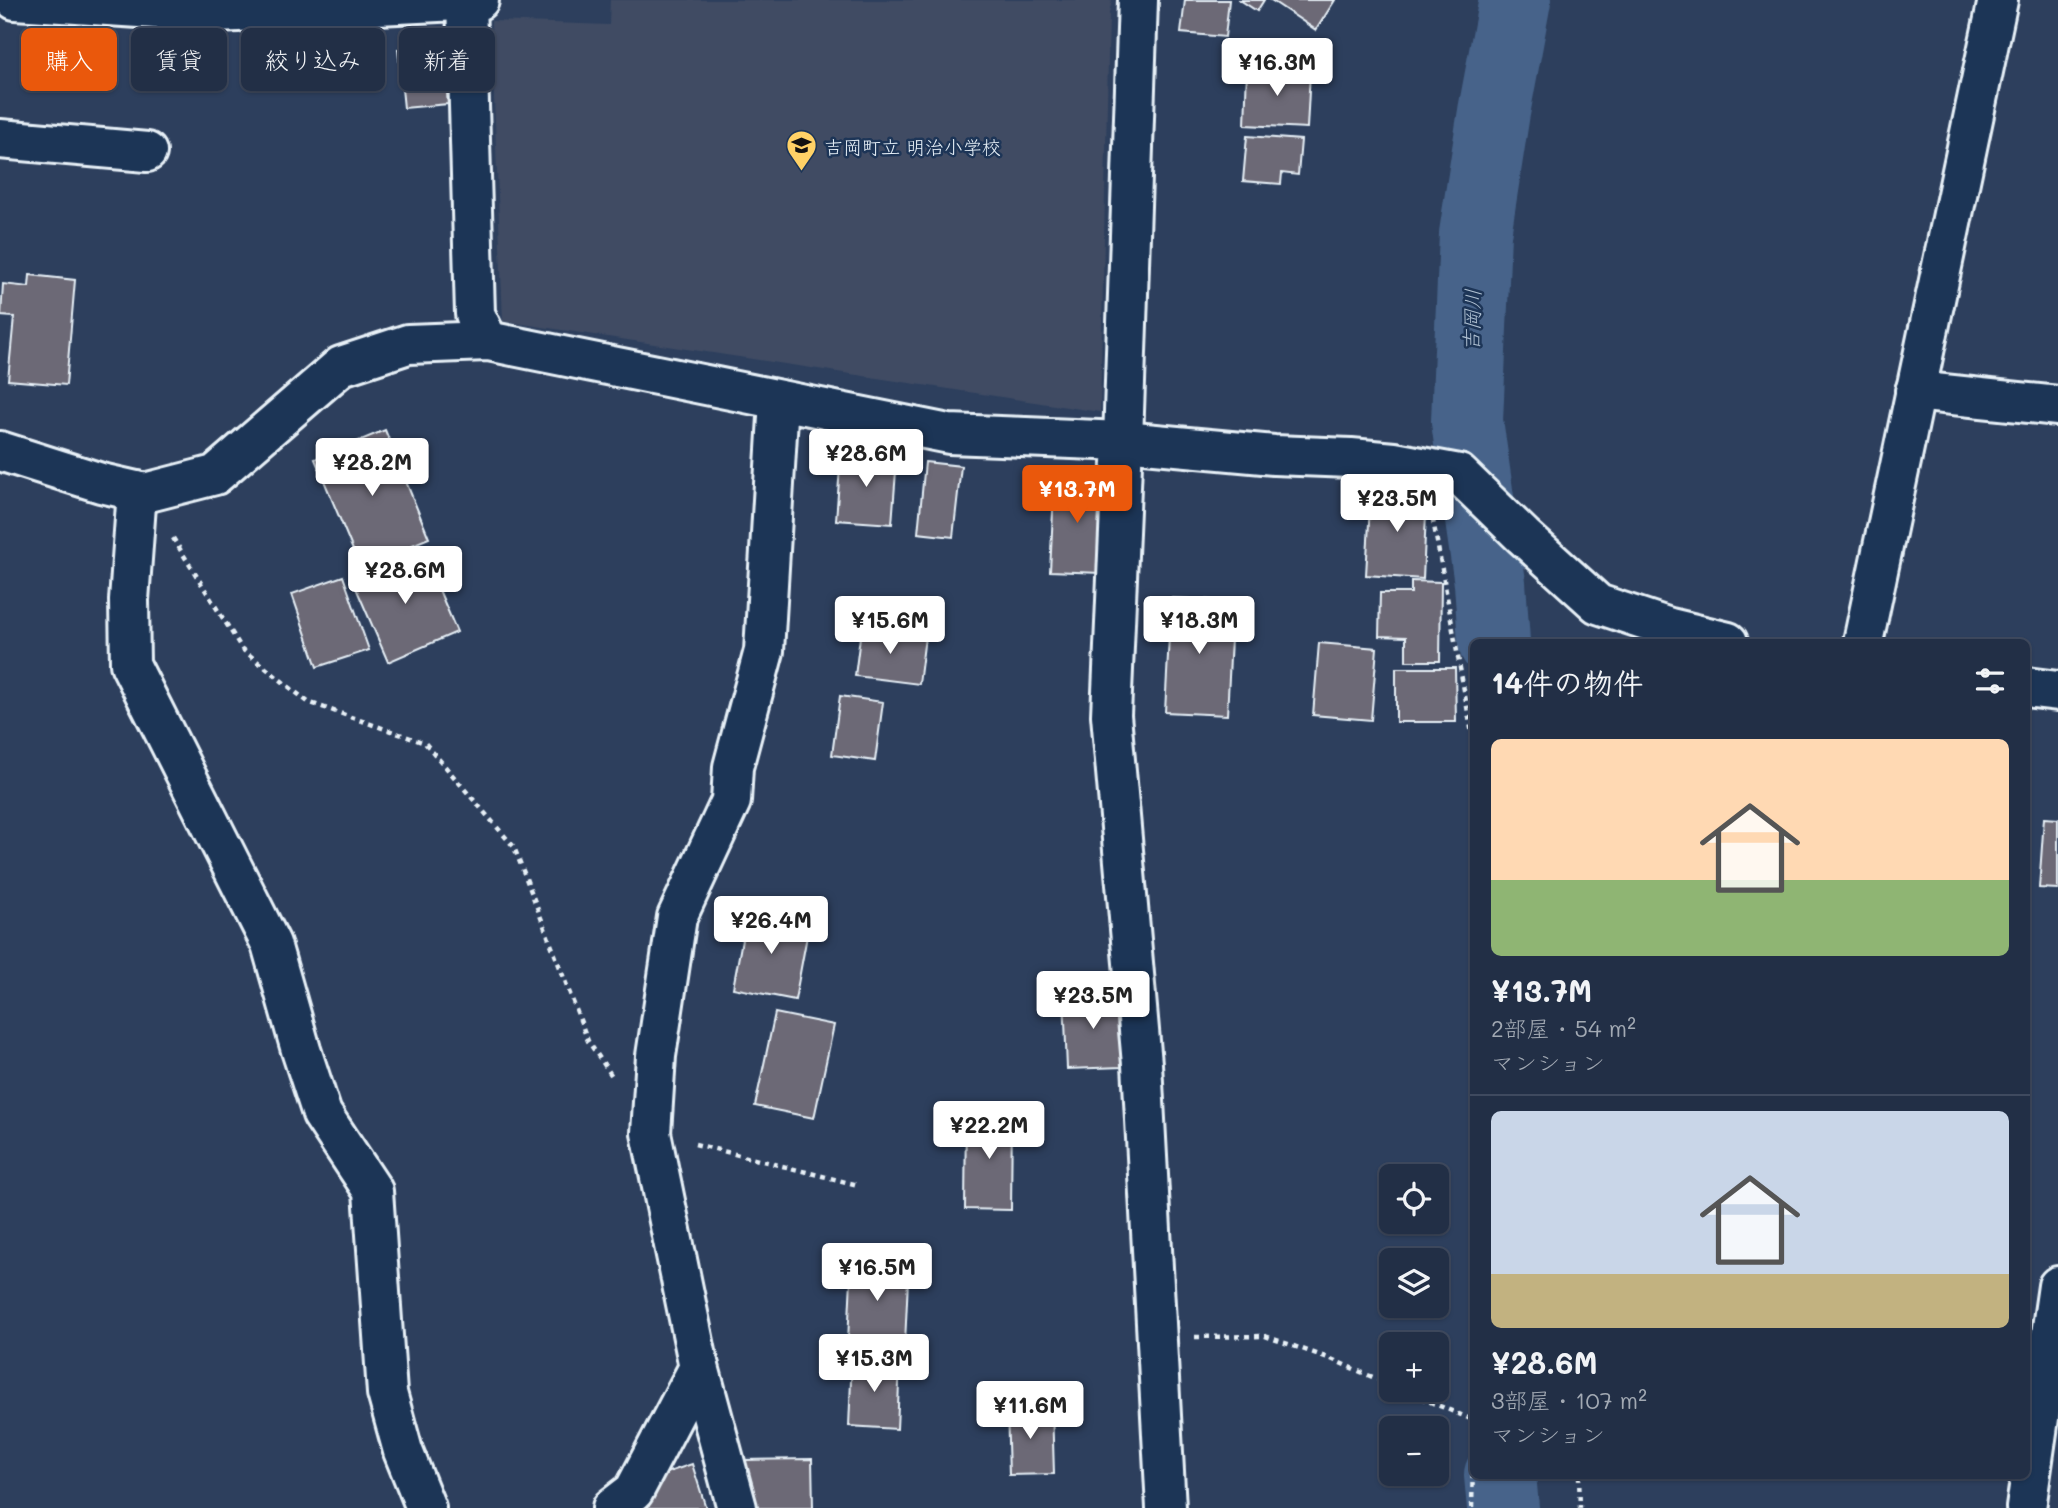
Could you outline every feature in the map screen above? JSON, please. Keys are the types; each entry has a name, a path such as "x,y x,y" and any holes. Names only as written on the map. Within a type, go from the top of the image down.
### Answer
{"street":[{"path":"15,0 217,13 479,0"},
{"path":"1138,0 1124,441 1111,715 1142,1064 1166,1508"},
{"path":"1864,639 1998,0"},
{"path":"466,1 475,314 488,341"},
{"path":"0,139 147,152"},
{"path":"0,451 101,483 141,492 215,475 341,366 408,344 488,341 949,434 1124,441 1274,455 1351,458 1441,470 1523,536 1598,604 1670,628 1716,639"},
{"path":"1915,391 2058,406"},
{"path":"737,1508 699,1367 651,1133 656,1056 677,917 731,801 733,767 764,651 779,400"},
{"path":"141,492 129,600 130,664 271,944 322,1114 373,1191 387,1393 403,1451 426,1508"},
{"path":"2030,688 2058,691"},
{"path":"2026,1508 2058,1286"},
{"path":"612,1508 634,1491 699,1367"}],"path":[{"path":"1441,470 1470,712"},
{"path":"141,492 242,649 308,702 425,743 514,847 588,1041 651,1133 858,1185"},
{"path":"1157,1338 1265,1336 1331,1359 1379,1380"},
{"path":"1430,1402 1470,1419"},
{"path":"1472,1479 1472,1508"},
{"path":"1579,1479 1580,1508"}],"shaded area":[{"name":"吉岡町立 明治小学校","path":"610,0 1112,0 1109,13 1100,412 503,321 494,91 495,28 491,28 491,21 609,25"}],"building":[{"path":"1185,0 1229,0 1225,37 1181,33"},
{"path":"1240,0 1264,0 1257,11"},
{"path":"1271,0 1335,0 1316,30"},
{"path":"1247,69 1310,72 1307,128 1245,125"},
{"path":"402,91 447,91 448,104 404,108"},
{"path":"1247,136 1301,140 1298,175 1282,173 1281,184 1243,181"},
{"path":"30,275 75,280 66,385 8,380 14,317 1,316 3,284 29,287"},
{"path":"385,430 429,538 360,567 315,459"},
{"path":"841,454 897,458 892,524 836,520"},
{"path":"925,462 961,466 953,537 918,533"},
{"path":"1055,472 1095,474 1093,502 1105,503 1101,573 1050,571"},
{"path":"1371,488 1427,492 1423,579 1366,575"},
{"path":"422,550 457,632 388,662 353,581"},
{"path":"343,576 369,650 317,667 292,594"},
{"path":"1411,581 1441,582 1440,661 1406,661 1406,637 1379,636 1380,593 1411,593"},
{"path":"1171,598 1233,601 1227,715 1165,712"},
{"path":"861,629 925,637 919,684 855,676"},
{"path":"1319,643 1377,648 1371,720 1313,715"},
{"path":"1396,668 1455,668 1456,722 1396,722"},
{"path":"840,696 883,702 875,761 832,755"},
{"path":"2044,818 2058,819 2058,889 2039,888"},
{"path":"747,913 809,925 795,1000 733,988"},
{"path":"1120,994 1122,1067 1067,1069 1064,996"},
{"path":"775,1013 834,1025 814,1118 755,1106"},
{"path":"966,1113 1012,1113 1011,1210 965,1209"},
{"path":"852,1258 889,1260 888,1279 908,1280 905,1343 848,1341"},
{"path":"852,1358 900,1361 897,1429 849,1426"},
{"path":"1052,1407 1054,1474 1009,1475 1007,1408"},
{"path":"812,1459 813,1508 744,1508 744,1460"},
{"path":"692,1464 706,1508 648,1508 639,1482"}],"waterway":[{"name":"吉岡川","path":"1494,639 1490,583 1467,421 1475,234 1515,0"},
{"name":"吉岡川","path":"1500,1479 1503,1508"}],"place":[{"name":"吉岡町立 明治小学校","path":"801,173"}]}
